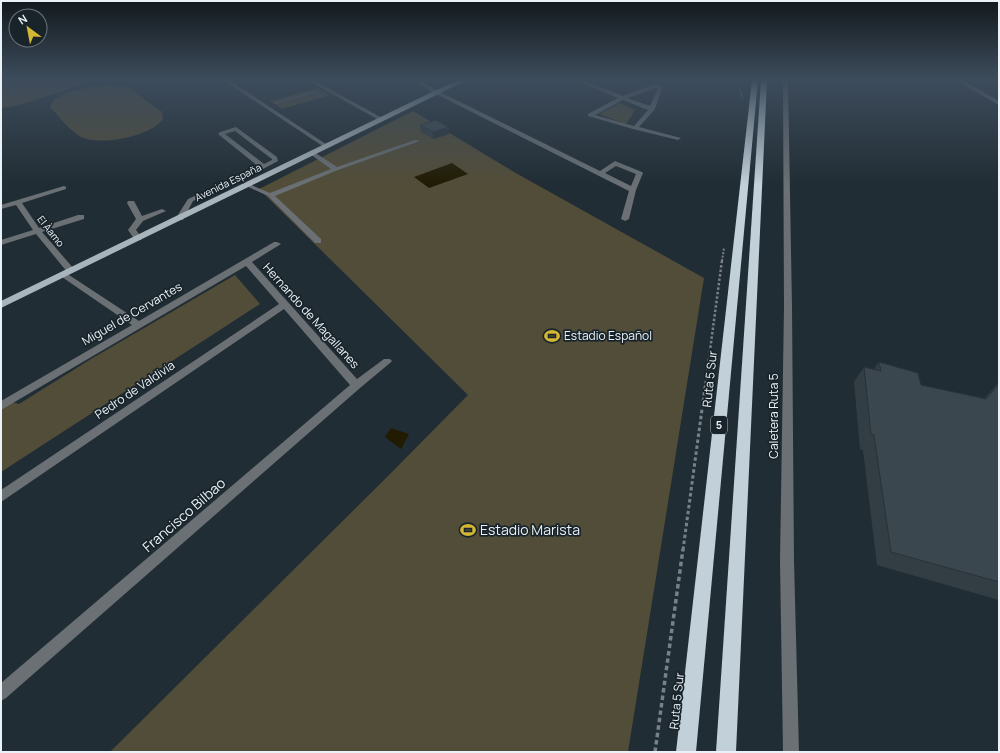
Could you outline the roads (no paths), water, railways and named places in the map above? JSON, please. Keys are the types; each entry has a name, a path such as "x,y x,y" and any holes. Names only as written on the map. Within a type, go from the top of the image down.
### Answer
{"highway":[{"name":"Ruta 5 Sur","path":"686,752 751,115"},
{"name":"5","path":"726,752 762,115"}],"main road":[{"name":"Avenida España","path":"1,305 389,115"}],"street":[{"path":"279,115 326,146"},
{"path":"374,115 381,119"},
{"path":"483,115 633,190"},
{"path":"590,115 678,138"},
{"path":"635,128 647,115"},
{"name":"Caletera Ruta 5","path":"785,115 788,307 787,560 791,752"},
{"path":"180,218 190,200 248,175 263,167 276,160 236,129 227,130 221,134 263,167"},
{"path":"270,195 336,169 417,141"},
{"path":"312,153 336,169"},
{"path":"601,173 615,163 621,156"},
{"path":"615,163 640,172 625,219"},
{"path":"247,185 270,195 318,241"},
{"path":"1,207 64,188"},
{"name":"El Àamo","path":"18,202 67,273 139,325"},
{"path":"131,203 140,219"},
{"path":"138,238 132,230 140,219 162,211"},
{"path":"1,242 82,217"},
{"name":"Miguel de Cervantes","path":"1,406 277,244"},
{"name":"Hernando de Magallanes","path":"247,262 356,385"},
{"name":"Pedro de Valdivia","path":"1,497 284,304"},
{"name":"Francisco Bilbao","path":"1,693 356,385 387,361"}],"place":[{"name":"Estadio Español","path":"552,336"},
{"name":"Estadio Marista","path":"468,530"}]}
